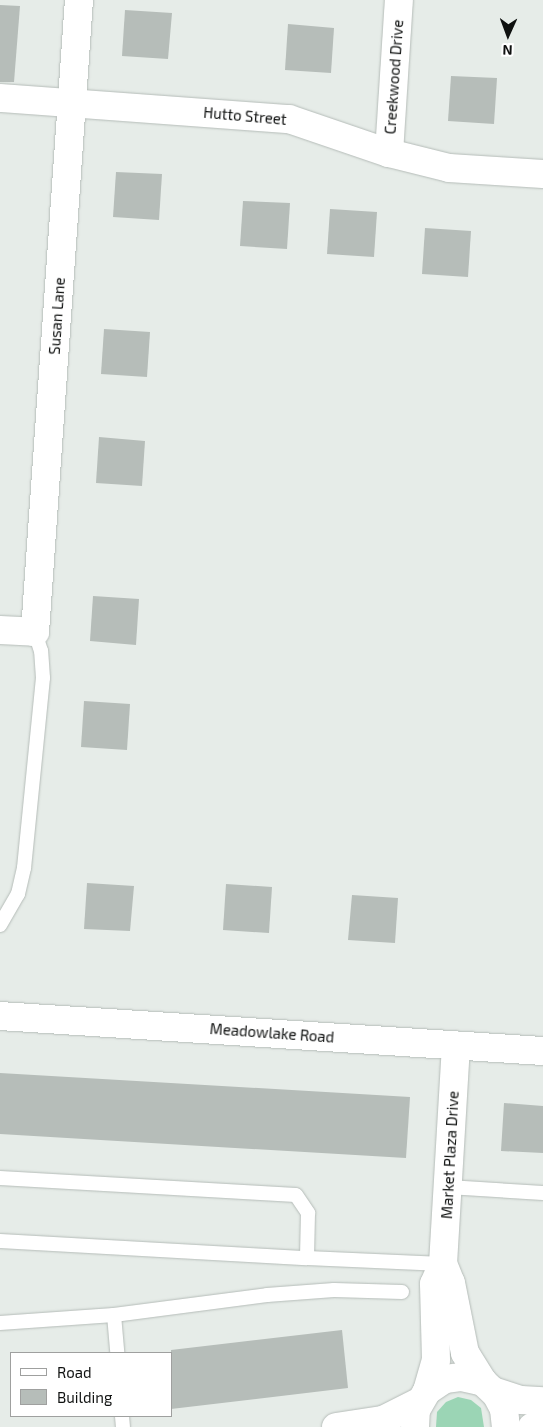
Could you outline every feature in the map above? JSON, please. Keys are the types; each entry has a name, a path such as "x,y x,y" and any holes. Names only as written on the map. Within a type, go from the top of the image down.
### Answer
{"street":[{"name":"Susan Lane","path":"35,632 79,0"},
{"name":"Creekwood Drive","path":"389,153 399,0"},
{"name":"Hutto Street","path":"0,98 289,119 389,153 449,168 543,174"},
{"path":"0,630 35,632"},
{"name":"Meadowlake Road","path":"0,1016 543,1051"},
{"name":"Market Plaza Drive","path":"421,1407 436,1360 434,1284 443,1264 456,1045"},
{"name":"Market Plaza Drive","path":"443,1264 451,1283 465,1353 504,1409 506,1427"},
{"path":"336,1427 383,1420 421,1407 454,1377 471,1378 521,1400 543,1401"},
{"path":"532,1427 543,1424"}],"lane":[{"path":"0,925 18,894 24,868 42,678 41,651 35,632"},
{"path":"0,1178 296,1195 308,1213 307,1258"},
{"path":"448,1187 543,1193"},
{"path":"0,1241 443,1264"},
{"path":"0,1323 114,1315 267,1295 334,1290 402,1292"},
{"path":"114,1315 117,1352"}],"green space":[{"path":"458,1397 471,1400 481,1408 484,1427 436,1427 437,1412 446,1402"}],"building":[{"path":"0,5 20,6 14,82 0,82"},
{"path":"125,10 172,13 168,59 122,56"},
{"path":"288,24 334,28 331,73 285,70"},
{"path":"451,76 497,78 494,124 448,121"},
{"path":"116,172 162,174 159,220 113,217"},
{"path":"243,201 290,203 287,249 240,246"},
{"path":"330,209 377,212 374,257 327,254"},
{"path":"425,228 471,231 468,277 422,274"},
{"path":"104,329 150,332 147,377 101,374"},
{"path":"99,437 145,441 142,486 96,483"},
{"path":"93,596 139,599 136,645 90,641"},
{"path":"84,701 130,704 127,750 81,747"},
{"path":"87,883 134,886 130,931 84,929"},
{"path":"226,884 272,887 269,933 223,930"},
{"path":"352,895 398,898 395,943 348,940"},
{"path":"0,1073 410,1097 406,1158 0,1134"},
{"path":"504,1103 543,1106 543,1153 501,1151"},
{"path":"342,1330 348,1388 172,1409 171,1350"}]}
